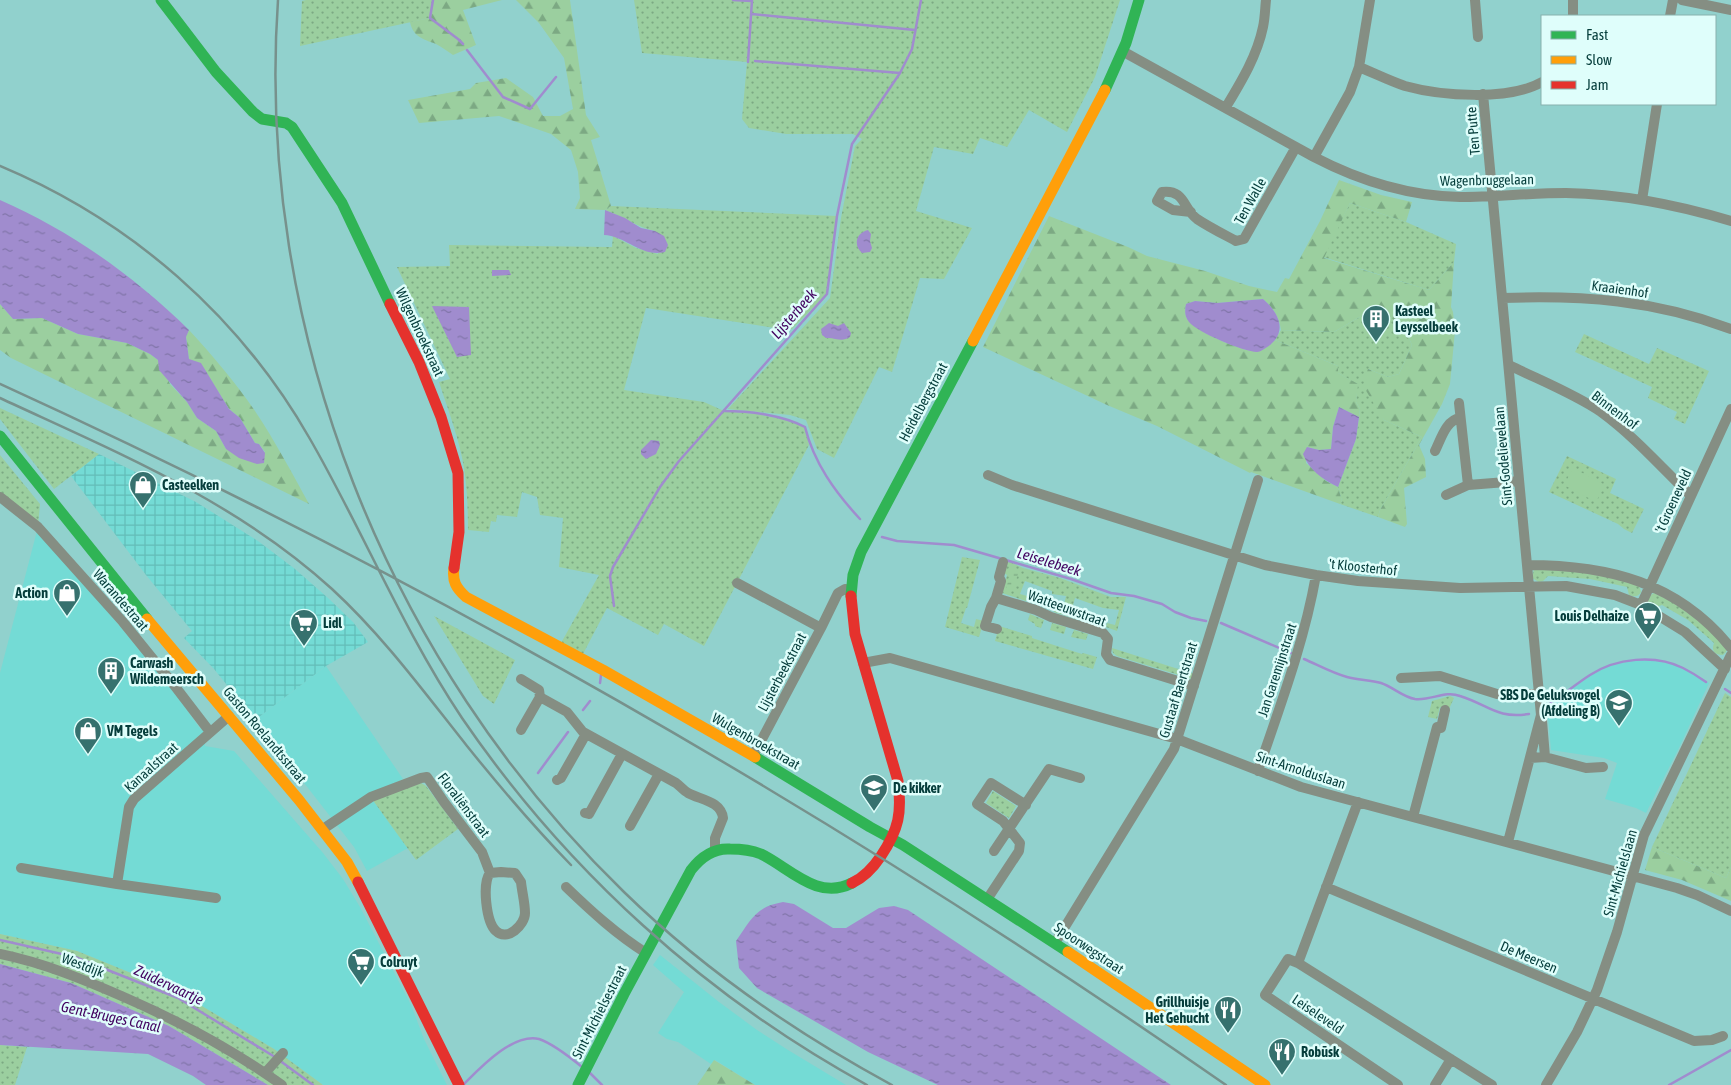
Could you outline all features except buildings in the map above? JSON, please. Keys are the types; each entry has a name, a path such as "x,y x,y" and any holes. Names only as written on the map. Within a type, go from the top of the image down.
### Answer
{"main road":[{"name":"Wilgenbroekstraat","path":"161,0 216,72 253,112 262,119 286,123 292,127 342,203 351,220 373,270 423,371 458,473 460,500 459,532 453,574 456,586 466,597 492,612 603,670"},
{"name":"Heidelbergstraat","path":"892,839 900,803 898,782 855,634 851,590 855,566 868,538 1095,110 1124,52 1139,0"},
{"name":"Gaston Roelandtsstraat","path":"0,436 100,562 323,830 358,880 458,1082"},
{"name":"Wulgenbroekstraat","path":"603,670 892,839"},
{"path":"716,849 735,848 754,852 809,883 826,888 836,888 847,886 866,876 892,839"},
{"name":"Spoorwegstraat","path":"892,839 988,898 1265,1085"},
{"name":"Sint-Michielsestraat","path":"580,1081 691,870 708,852 716,849"}],"street":[{"path":"1226,107 1244,77 1257,49 1264,26 1266,0"},
{"path":"1314,157 1350,92 1359,67 1370,0"},
{"path":"1475,0 1478,37"},
{"path":"1573,0 1573,15"},
{"path":"1670,15 1673,0"},
{"path":"1682,0 1731,10"},
{"name":"Wagenbruggelaan","path":"1124,52 1314,157 1357,177 1399,190 1451,197 1567,193 1642,200 1680,207 1731,221"},
{"path":"1359,67 1404,86 1428,92 1455,95 1522,90 1541,82"},
{"name":"Ten Putte","path":"1484,94 1493,196"},
{"path":"1642,200 1657,105"},
{"name":"Ten Walle","path":"1191,212 1198,220 1236,241 1244,239 1296,147"},
{"name":"Sint-Godelievelaan","path":"1493,196 1545,757"},
{"name":"Kraaienhof","path":"1502,298 1573,297 1619,301 1680,313 1731,329"},
{"name":"Binnenhof","path":"1508,365 1588,404 1602,413 1625,432 1691,496"},
{"path":"1459,403 1468,485"},
{"name":"'t Groeneveld","path":"1641,605 1731,409"},
{"path":"1435,450 1450,422 1460,418"},
{"name":"'t Kloosterhof","path":"988,475 1012,485 1235,555 1265,564 1316,575 1358,581 1460,588 1566,586 1591,589 1615,595 1641,605 1685,632 1725,669"},
{"name":"Gustaaf Baertstraat","path":"1055,943 1174,749 1258,480"},
{"path":"1446,495 1468,485 1519,481"},
{"name":"Warandestraat","path":"0,497 38,527 123,622 210,732"},
{"path":"997,629 985,626 1001,581 999,577 1003,562"},
{"path":"1527,565 1587,568 1615,573 1650,586 1688,608 1720,634 1731,648"},
{"name":"Jan Garemijnstraat","path":"1258,771 1302,640 1316,575"},
{"name":"Lijsterbeekstraat","path":"737,583 821,628"},
{"name":"Lijsterbeekstraat","path":"753,756 838,593 845,589 851,590"},
{"name":"Watteeuwstraat","path":"996,598 1036,610 1051,618 1103,633 1108,639 1106,654 1110,660 1194,686"},
{"name":"Sint-Michielslaan","path":"1546,1085 1568,1048 1593,998 1614,942 1644,835 1731,656"},
{"name":"Sint-Arnolduslaan","path":"863,663 890,658 1177,740 1302,787 1689,891 1731,911"},
{"path":"1401,678 1440,676 1490,693 1506,695 1539,694"},
{"path":"521,679 539,690 540,697 521,730"},
{"path":"540,697 567,712 586,734 676,783 688,793 711,802 721,811 723,822 715,838 716,849"},
{"path":"1413,816 1437,727 1441,728 1445,710"},
{"name":"Sint-Godelievelaan","path":"1508,842 1541,714"},
{"name":"Kanaalstraat","path":"117,884 129,806 134,799 229,716"},
{"path":"556,780 561,778 586,734"},
{"path":"585,813 588,814 622,754"},
{"path":"1530,758 1545,757 1586,768 1603,767"},
{"path":"994,851 1049,769 1080,778"},
{"path":"630,826 659,774"},
{"name":"Floraliënstraat","path":"323,830 353,808 379,793 428,777 444,802 482,852 490,873"},
{"path":"988,898 1021,847 1019,840 1003,821 977,804 991,783 1026,805"},
{"path":"1358,802 1298,964 1492,1085"},
{"path":"21,868 216,898"},
{"path":"490,873 515,873 521,882 525,914 511,934 501,935 492,925 485,886 486,877 490,873"},
{"path":"566,887 602,921 646,953"},
{"name":"De Meersen","path":"1326,887 1694,1041 1712,1040 1723,1036"},
{"name":"Westdijk","path":"0,954 74,975 173,1019 215,1042 282,1085"},
{"name":"Leiseleveld","path":"1298,964 1288,959 1265,995 1398,1085"},
{"path":"265,1073 282,1054"},
{"path":"1434,1085 1451,1059"}],"shaded area":[{"path":"99,454 196,502 258,541 295,569 328,598 353,622 368,642 326,666 255,720 214,669 184,638 192,631 146,575 71,476"},
{"path":"38,527 205,732 205,746 234,751 323,853 343,879 360,907 411,1005 424,1039 447,1085 323,1085 274,1049 180,993 77,951 0,934 0,673"},
{"name":"SBS De Geluksvogel (Afdeling B)","path":"1641,659 1666,662 1682,667 1709,683 1646,813 1636,808 1605,799 1617,763 1604,758 1551,750 1547,705 1591,674 1607,666"},
{"path":"326,666 403,779 369,795 408,848 367,871 354,847 255,720"},
{"path":"660,955 757,1030 846,1085 755,1085 715,1060 711,1064 678,1042 667,1039 658,1033 684,992 653,965"}],"green space":[{"path":"433,0 430,18 300,46 302,1"},
{"path":"433,0 502,0 463,10 476,45 453,55 438,45 419,37 411,27 410,22 430,18"},
{"path":"516,0 570,0 586,115 600,137 591,140 611,206 605,210 575,209 580,198 578,172 571,150 551,134 499,116 419,123 408,100 470,89 476,83 506,78 533,97 543,116 560,116 573,109 564,58 539,23"},
{"path":"634,0 1120,0 1095,77 1067,132 1029,110 1007,147 980,138 973,154 934,147 916,211 972,228 944,279 920,278 892,372 879,367 834,458 817,449 806,420 790,415 728,409 830,298 841,218 855,146 862,139 853,134 786,134 749,128 742,119 747,62 642,53"},
{"path":"1339,180 1381,195 1412,202 1406,222 1350,203 1324,258 1429,290 1454,262 1451,307 1455,331 1450,384 1442,404 1419,445 1425,459 1426,477 1404,488 1407,524 1405,527 1378,517 1380,510 1422,437 1384,420 1365,389 1365,377 1368,369 1388,377 1399,374 1412,345 1406,332 1398,323 1375,308 1334,332 1281,330 1275,313 1263,299 1217,303 1195,301 1186,304 1185,313 1188,320 1212,336 1234,346 1253,351 1263,349 1275,340 1338,366 1338,373 1358,384 1356,402 1360,409 1359,417 1339,407 1333,427 1331,449 1319,450 1307,447 1306,463 1326,481 1338,487 1342,501 1340,504 1250,473 1157,426 1107,405 983,347 1049,216 1147,256 1205,271 1249,286 1277,292 1285,278 1289,279 1320,221"},
{"path":"1350,203 1406,222 1456,244 1454,262 1429,290 1323,257"},
{"path":"611,206 837,216 827,294 792,329 788,330 646,308 624,390 704,402 724,411 757,414 795,422 805,427 809,445 704,646 664,624 658,635 607,608 583,654 561,643 599,575 559,567 563,518 540,515 537,497 522,492 517,517 497,515 496,522 491,521 489,532 468,530 467,491 462,457 439,382 450,379 397,267 450,266 449,245 612,247 613,236 636,248 658,254 655,231 605,210"},
{"path":"0,304 13,319 42,318 78,334 127,343 150,354 158,360 170,384 187,402 197,418 216,431 226,449 265,452 259,444 255,443 240,418 229,409 201,364 189,360 186,336 189,330 224,369 255,411 309,504 11,358 0,350"},
{"path":"1375,308 1388,315 1402,327 1412,345 1399,374 1388,377 1368,369 1384,420 1422,437 1380,510 1378,517 1340,504 1342,501 1338,487 1356,439 1360,409 1356,402 1357,384 1338,373 1338,366 1275,340 1281,330 1334,332"},
{"path":"1584,334 1649,364 1657,348 1709,371 1685,424 1674,419 1677,412 1648,398 1652,387 1575,352"},
{"path":"0,408 99,454 54,489 0,419"},
{"path":"0,455 40,504 38,527 0,497"},
{"path":"1567,456 1616,479 1610,493 1644,509 1632,533 1618,524 1549,492"},
{"path":"1573,468 1605,485 1596,502 1564,485"},
{"path":"962,557 980,560 961,623 974,627 976,619 984,621 979,637 945,627"},
{"path":"1008,561 1023,568 1060,578 1111,597 1126,597 1117,631 1106,627 1107,623 1115,625 1119,610 1103,608 1075,598 1071,612 1078,614 1077,619 1054,612 1056,608 1063,609 1066,596 1052,594 1052,591 1025,581 1020,594 1027,596 1026,601 1002,593 1007,575 1004,573"},
{"path":"1534,569 1589,571 1639,585 1641,592 1637,596 1631,596 1627,587 1590,579 1548,576 1539,582 1532,578"},
{"path":"1013,570 1018,574 1012,591 1009,592 1006,589 1011,571"},
{"path":"1654,593 1674,603 1711,631 1727,648 1726,652 1723,655 1716,653 1713,650 1714,643 1688,620 1662,605 1654,608 1648,604 1649,597"},
{"path":"1030,614 1044,620 1041,628 1028,620"},
{"path":"434,616 515,660 494,704 483,696"},
{"path":"1052,623 1066,627 1064,634 1050,630"},
{"path":"999,626 1082,654 1097,657 1093,669 995,641"},
{"path":"1074,630 1088,634 1086,640 1071,637"},
{"path":"1112,648 1194,674 1192,679 1117,656 1113,653"},
{"path":"1725,693 1731,697 1731,867 1726,878 1652,847"},
{"path":"1450,696 1454,698 1449,709 1440,707 1437,719 1428,717 1432,701"},
{"path":"421,783 426,786 458,829 416,860 372,799"},
{"path":"993,791 1016,806 1009,818 986,803"},
{"path":"1652,847 1726,878 1731,867 1731,901 1682,880 1645,870"},
{"path":"0,934 77,951 180,993 274,1049 323,1085 268,1085 169,1026 71,983 0,964"},
{"path":"0,1045 27,1047 15,1085 0,1085"},
{"path":"714,1060 755,1085 697,1085"}],"water":[{"path":"0,200 52,226 100,256 146,291 189,330 186,337 189,359 201,363 229,409 240,418 255,443 259,444 265,453 264,463 257,464 239,458 226,449 216,431 197,418 187,402 159,370 158,360 150,354 127,343 78,334 42,318 13,319 0,304"},
{"path":"605,210 625,218 641,228 655,231 664,236 668,245 665,252 657,253 641,250 620,239 604,235"},
{"path":"868,230 871,234 872,248 870,252 862,253 857,246 858,236"},
{"path":"492,270 509,270 511,275 492,276"},
{"path":"1263,299 1277,315 1280,327 1279,333 1270,345 1259,352 1242,349 1201,331 1187,320 1185,311 1186,304 1195,301 1217,303"},
{"path":"432,306 469,307 471,355 457,357"},
{"path":"829,323 838,326 844,323 851,333 850,337 841,340 826,338 822,335 821,329"},
{"path":"1339,407 1359,417 1356,439 1338,487 1317,473 1309,465 1303,454 1307,447 1319,450 1331,449 1333,427"},
{"path":"651,440 659,441 660,445 656,454 646,459 641,454 641,450"},
{"path":"783,902 794,904 833,928 846,928 879,908 894,906 908,910 1171,1085 938,1085 868,1052 757,988 739,968 736,941 750,921 760,911 766,907"},
{"name":"Gent-Bruges Canal","path":"0,964 71,983 169,1026 268,1085 206,1085 193,1076 148,1054 0,1045"}],"waterway":[{"path":"433,0 430,18 463,44"},
{"path":"733,0 752,1"},
{"path":"748,62 752,0"},
{"name":"Lijsterbeek","path":"614,606 610,576 613,567 660,487 679,461 827,294 837,216 852,144 900,73 912,49 921,0"},
{"path":"752,14 915,30"},
{"path":"467,50 503,97 530,109 556,77"},
{"path":"755,61 900,73"},
{"name":"Leiselebeek","path":"724,411 765,414 786,419 805,427 814,453 826,476 860,519"},
{"name":"Leiselebeek","path":"882,537 897,541 954,545 1071,579 1111,593 1134,596 1162,604 1175,612 1206,621"},
{"name":"Leiselebeek","path":"1221,623 1291,653"},
{"name":"Leiselebeek","path":"1304,659 1341,675 1381,683 1415,699 1427,699 1454,694 1500,713 1508,715 1529,714"},
{"name":"Leiselebeek","path":"1549,704 1600,669 1636,660 1660,661 1672,664 1706,682"},
{"name":"Lijsterbeek","path":"600,683 601,675"},
{"name":"Leiselebeek","path":"1725,689 1731,693"},
{"name":"Lijsterbeek","path":"583,710 590,701"},
{"name":"Lijsterbeek","path":"538,773 568,732"},
{"name":"Zuidervaartje","path":"0,940 75,957 178,998 275,1057"},
{"name":"Lijsterbeek","path":"464,1084 479,1069 508,1046 529,1039 539,1039 549,1044 582,1067"},
{"name":"Leiselebeek","path":"1669,1085 1731,1050"},
{"name":"Zuidervaartje","path":"279,1060 313,1085"},
{"name":"Lijsterbeek","path":"590,1073 602,1085"}],"railway":[{"path":"278,0 277,124 289,246 315,367 354,484 404,596 467,702 540,801 624,892 686,948 751,998 820,1043 892,1085"},
{"path":"0,166 48,188 94,214 137,244 178,277 215,313 250,352 282,394 310,439 421,650 462,718 503,774 593,878 643,926 750,1012 808,1050 867,1085"},
{"path":"0,384 160,459 318,538 474,621 629,707 781,797 932,890 1080,986 1226,1085"},
{"path":"0,398 174,481 256,530 295,558 332,589 369,626 505,792 571,865"}],"traffic: fast":[{"path":"161,0 216,72 253,112 262,119 286,123 292,127 342,203 390,304"},
{"path":"1105,90 1126,43 1139,0"},
{"path":"851,596 853,575 861,552 973,341"},
{"path":"0,436 147,619"},
{"path":"755,757 903,845 1068,952"},
{"path":"578,1085 624,994 691,870 703,857 718,850 738,849 761,854 815,885 827,888 852,883"}],"traffic: slow":[{"path":"973,341 1105,90"},
{"path":"454,568 456,584 466,597 603,670 755,757"},
{"path":"147,619 299,800 347,862 358,882"},
{"path":"1068,952 1265,1085"}],"traffic: jam":[{"path":"390,304 419,362 441,417 458,473 459,532 454,568"},
{"path":"851,596 855,634 898,781 900,802 898,820 887,846 868,872 852,883"},
{"path":"358,882 459,1085"}],"place":[{"name":"Kasteel Leysselbeek","path":"1376,343"},
{"name":"Casteelken","path":"143,509"},
{"name":"Action","path":"67,617"},
{"name":"Louis Delhaize","path":"1648,640"},
{"name":"Lidl","path":"304,647"},
{"name":"Carwash Wildemeersch","path":"111,695"},
{"name":"SBS De Geluksvogel (Afdeling B)","path":"1619,727"},
{"name":"VM Tegels","path":"88,755"},
{"name":"De kikker","path":"874,812"},
{"name":"Colruyt","path":"361,986"},
{"name":"Grillhuisje Het Gehucht","path":"1228,1034"},
{"name":"Robūsk","path":"1282,1076"}]}
